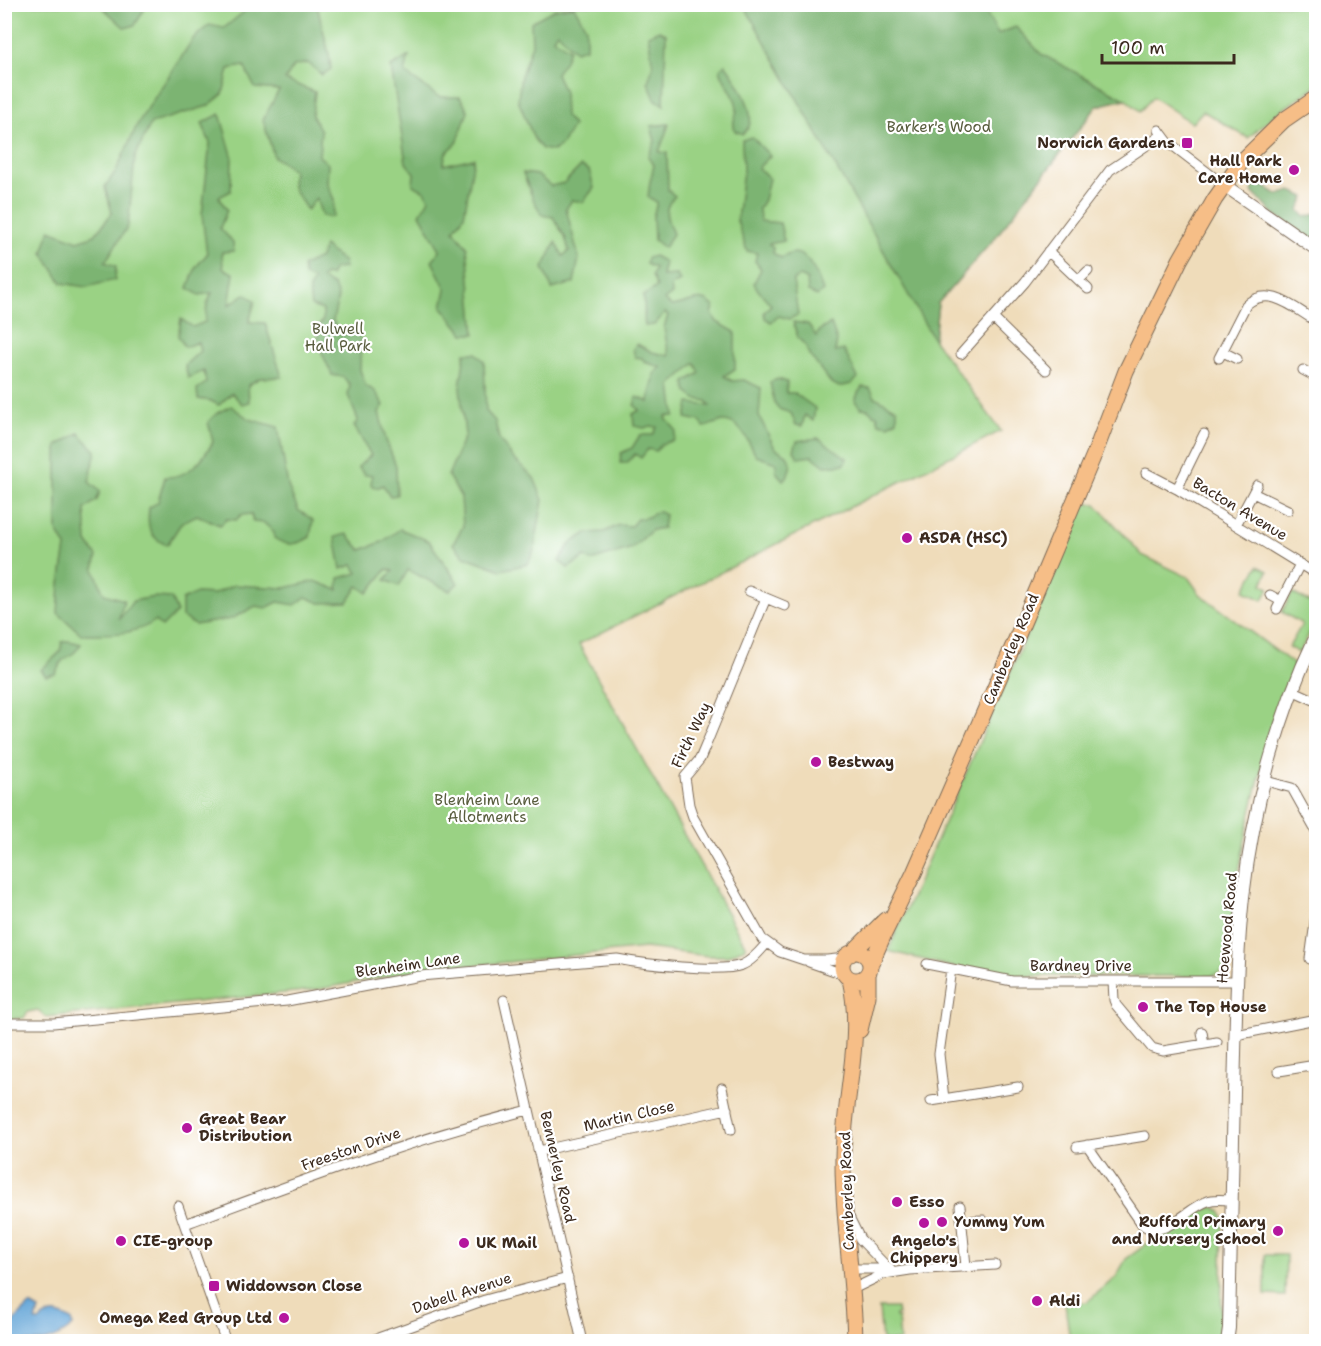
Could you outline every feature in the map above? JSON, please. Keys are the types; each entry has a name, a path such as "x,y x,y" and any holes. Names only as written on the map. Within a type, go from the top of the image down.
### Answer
{"main road":[{"name":"Camberley Road","path":"856,1041 868,996 869,970 899,902 915,873 1017,637 1096,450 1126,371 1189,244 1224,185 1260,142 1284,120 1317,98"},
{"name":"Camberley Road","path":"848,956 874,933 899,902"},
{"path":"859,953 866,956 869,970 860,980 848,977 843,968 848,956 859,953"},
{"name":"Camberley Road","path":"848,977 855,1003 856,1041 844,1127 843,1164 855,1341"}],"street":[{"path":"961,354 1025,282 1110,171 1161,132 1168,142 1224,185 1317,249"},
{"path":"1048,251 1088,289"},
{"path":"1079,280 1088,271"},
{"path":"1237,359 1221,355 1246,305 1253,298 1276,297 1317,321"},
{"path":"993,318 1031,363 1046,370"},
{"path":"961,337 970,345"},
{"path":"1303,370 1317,377"},
{"path":"1177,489 1199,437"},
{"name":"Bacton Avenue","path":"1146,473 1177,489 1317,574"},
{"path":"1236,525 1255,489 1288,510"},
{"path":"1278,505 1282,496"},
{"path":"1270,595 1279,605 1300,564"},
{"path":"749,591 785,606"},
{"name":"Firth Way","path":"766,598 700,759 686,777 689,805 693,817 758,934 767,943"},
{"name":"Hoewood Road","path":"1227,1341 1237,981 1244,896 1251,849 1276,740 1317,636"},
{"path":"1294,691 1317,701"},
{"path":"1266,781 1292,788 1317,831"},
{"path":"1310,959 1317,915"},
{"path":"767,943 780,952 848,977"},
{"name":"Blenheim Lane","path":"4,1023 53,1023 287,1001 420,976 617,959 710,967 734,966 746,963 767,943"},
{"path":"804,960 827,960 848,956"},
{"name":"Bardney Drive","path":"927,964 1012,981 1237,981"},
{"path":"944,1099 939,1054 951,969"},
{"path":"1113,981 1116,1005 1152,1048 1163,1051 1217,1042"},
{"name":"Bennerley Road","path":"504,1000 582,1341"},
{"path":"1236,1035 1317,1019"},
{"path":"1202,1032 1203,1044"},
{"path":"1279,1071 1289,1064 1317,1065"},
{"path":"931,1101 1018,1087"},
{"path":"722,1088 731,1130"},
{"name":"Martin Close","path":"539,1151 727,1109"},
{"name":"Freeston Drive","path":"184,1224 400,1147 529,1110"},
{"path":"1145,1136 1082,1146 1142,1224 1152,1230 1161,1229 1206,1201 1232,1200"},
{"path":"178,1206 226,1341"},
{"path":"960,1206 966,1266"},
{"path":"845,1210 860,1239 889,1269"},
{"path":"962,1221 983,1220"},
{"path":"853,1289 884,1274 910,1270 995,1265"},
{"path":"851,1269 910,1270"},
{"name":"Dabell Avenue","path":"368,1341 485,1300 568,1278"}],"green space":[{"name":"Bulwell Hall Park","path":"4,5 1316,5 1316,86 1273,116 1248,138 1203,111 1192,123 1153,97 1140,111 1125,99 1097,106 994,239 938,303 934,340 1001,431 579,644 746,947 728,956 708,956 645,948 409,972 315,990 46,1017 38,1010 28,1012 24,1018 5,1019"},
{"path":"100,5 147,5 135,25 125,28"},
{"path":"245,5 317,5 331,69 322,75 308,63 294,66 285,80 315,92 312,115 321,131 319,156 328,164 327,183 334,200 333,217 322,216 316,198 307,210 292,187 293,170 274,157 263,120 279,90 255,88 244,66 229,69 223,94 208,106 151,123 135,157 128,226 105,262 116,266 115,280 86,287 62,283 43,253 50,230 78,241 95,235 112,213 105,187 116,171 138,123 193,39 209,25 224,28 245,11"},
{"name":"Barker's Wood","path":"744,5 987,5 984,9 998,34 1016,27 1041,54 1125,99 1097,106 994,239 938,303 934,340"},
{"path":"574,6 586,28 586,48 575,51 557,32 553,38 569,49 565,61 556,73 564,93 565,116 573,125 563,143 553,151 542,149 534,139 518,100 521,76 532,44 531,22 555,9"},
{"path":"659,30 666,34 664,105 655,99 648,82 653,66 648,35"},
{"path":"409,56 405,73 439,97 460,97 468,111 457,143 446,153 443,165 474,158 464,216 454,230 467,247 475,334 464,334 442,307 446,289 432,261 440,250 420,214 429,199 425,191 413,185 414,173 406,163 391,67"},
{"path":"725,64 739,85 750,111 749,126 743,134 735,131 736,103 720,69"},
{"path":"220,114 232,155 231,191 219,197 227,210 220,228 233,242 234,251 222,252 223,268 234,274 229,305 245,294 255,301 249,322 265,323 282,377 260,378 248,385 249,402 242,404 232,393 219,405 198,399 197,389 206,383 204,371 188,378 185,365 200,351 198,342 185,347 178,336 181,319 193,327 205,322 207,304 212,293 199,295 188,288 196,267 207,254 202,215 210,143 202,123"},
{"path":"669,124 659,152 667,153 668,190 675,196 666,214 673,234 664,248 654,240 653,217 657,202 648,197 654,165 648,157 655,141 651,126"},
{"path":"752,137 770,156 758,168 769,178 764,200 759,208 760,221 780,223 784,241 769,244 773,247 773,253 781,258 790,254 800,254 813,268 823,291 817,296 808,292 807,279 799,276 793,281 798,315 789,319 779,316 771,322 765,318 764,312 771,305 754,283 761,269 755,261 757,253 747,251 737,221 743,171 742,140"},
{"path":"581,166 589,170 594,188 583,202 572,200 566,209 579,258 574,283 552,289 543,268 556,242 563,256 569,251 565,237 553,217 542,215 523,173 537,175 551,186 564,183"},
{"path":"1256,181 1278,195 1291,191 1305,197 1299,210 1305,217 1316,214 1316,243 1274,214 1252,192"},
{"path":"324,246 344,262 345,268 334,269 330,276 325,275 321,279 334,286 338,297 333,321 341,335 354,330 361,337 360,370 366,386 375,391 384,405 379,412 396,466 397,495 390,496 383,485 377,488 371,485 372,475 365,475 358,467 371,455 354,426 358,420 348,395 350,385 343,377 332,375 319,346 317,328 323,320 323,310 311,306 309,289 314,280 304,276 303,266 320,258"},
{"path":"654,256 665,262 662,276 677,275 680,281 671,286 672,294 664,300 672,306 694,300 704,300 714,307 712,314 717,322 735,332 735,369 724,376 732,381 744,380 761,388 759,416 775,448 787,455 791,465 787,477 783,480 776,472 776,463 756,456 744,434 734,424 723,421 704,427 700,421 686,418 689,403 710,406 707,401 696,399 687,392 685,382 700,373 695,363 671,385 675,416 666,416 676,430 674,440 662,444 656,451 648,449 641,458 635,454 627,463 620,463 621,453 632,448 640,435 653,435 657,427 634,426 633,414 640,410 634,405 637,397 649,402 654,374 661,367 635,357 633,349 637,344 652,352 669,356 664,328 668,315 665,313 654,325 645,326 643,296 657,287 652,276 655,268 646,264 647,258"},
{"path":"793,322 808,324 816,336 821,329 831,324 837,341 835,352 844,350 858,378 851,384 839,387 830,382 798,338"},
{"path":"465,353 476,353 484,361 486,411 495,421 499,439 513,458 534,478 543,500 534,550 528,564 501,570 464,556 453,544 463,526 461,497 448,476 465,435 460,387"},
{"path":"778,379 787,382 786,393 794,393 815,408 813,421 805,415 802,426 796,425 791,413 779,409 774,402 770,382"},
{"path":"862,387 870,388 875,397 897,409 897,420 889,425 879,423 877,415 868,409 861,408 855,401"},
{"path":"231,406 249,419 278,427 288,486 298,510 313,520 310,537 301,542 283,543 274,538 274,532 264,523 253,522 251,514 241,515 236,520 227,519 220,525 197,515 182,522 167,545 152,535 148,520 149,508 158,502 165,477 181,475 194,467 204,456 213,442 208,422 217,413"},
{"path":"79,433 96,451 89,482 100,491 97,500 85,509 87,542 97,556 94,569 104,594 124,600 119,619 133,601 154,597 171,598 177,612 162,627 155,621 129,632 81,634 58,613 66,547 57,531 57,446"},
{"path":"818,438 847,458 845,464 825,466 812,456 798,458 794,450 797,441"},
{"path":"1084,504 1096,504 1142,555 1188,577 1200,594 1295,665 1267,747 1253,803 1236,888 1228,966 1224,971 1212,976 1014,976 953,967 888,951"},
{"path":"658,511 665,515 663,528 652,530 632,548 591,561 585,557 568,568 559,561 570,544 587,533 604,532 619,525 631,526 637,519 648,517"},
{"path":"400,529 429,541 458,583 450,591 408,570 399,586 385,580 393,571 387,569 368,593 358,586 348,602 320,603 306,597 295,605 278,602 266,608 256,606 231,619 195,625 182,617 182,600 197,593 214,594 234,585 285,588 315,581 338,590 339,578 358,573 353,565 341,569 335,537 347,534 361,550 382,542"},
{"path":"1258,566 1268,571 1262,584 1269,588 1263,600 1244,591"},
{"path":"1292,593 1315,605 1316,603 1316,621 1299,653 1289,647 1302,624 1282,612"},
{"path":"62,642 81,644 75,652 62,661 55,674 46,676 41,670 60,652"},
{"path":"1214,1207 1221,1211 1223,1218 1219,1341 1070,1341 1065,1303 1087,1302 1116,1277 1126,1259 1151,1241 1206,1209"},
{"path":"1265,1255 1286,1255 1285,1296 1265,1295"},
{"path":"879,1308 897,1308 898,1315 895,1315 895,1318 898,1318 900,1341 882,1341"}],"water":[{"path":"30,1305 39,1310 36,1321 54,1314 72,1320 73,1326 49,1340 5,1341 5,1329"}],"place":[{"name":"Norwich Gardens","path":"1187,143"},
{"name":"Hall Park Care Home","path":"1294,170"},
{"name":"ASDA (HSC)","path":"907,538"},
{"name":"Bestway","path":"816,762"},
{"name":"The Top House","path":"1143,1007"},
{"name":"Great Bear Distribution","path":"187,1128"},
{"name":"Esso","path":"897,1202"},
{"name":"Yummy Yum","path":"942,1222"},
{"name":"Angelo's Chippery","path":"924,1223"},
{"name":"Rufford Primary and Nursery School","path":"1278,1231"},
{"name":"CIE-group","path":"121,1241"},
{"name":"UK Mail","path":"464,1243"},
{"name":"Widdowson Close","path":"214,1286"},
{"name":"Aldi","path":"1037,1301"},
{"name":"Omega Red Group Ltd","path":"284,1318"}],"park label":[{"name":"Blenheim Lane Allotments","path":"487,808"}]}
